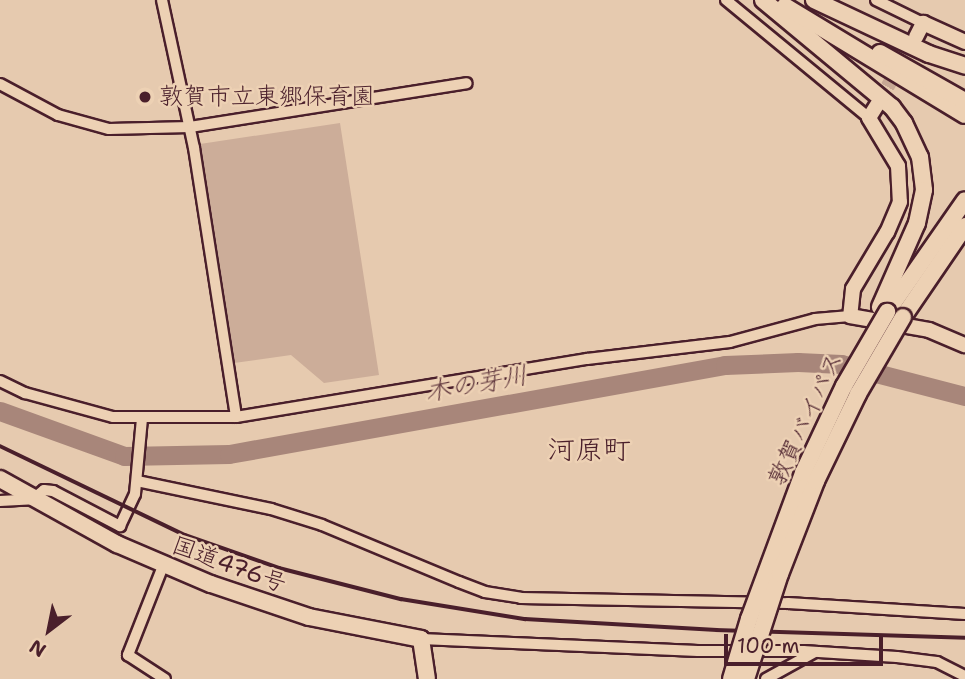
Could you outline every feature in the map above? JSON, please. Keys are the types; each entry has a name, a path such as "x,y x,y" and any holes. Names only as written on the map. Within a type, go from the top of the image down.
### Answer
{"highway":[{"path":"763,0 876,91 904,123 920,157 924,190 917,223 884,309"},
{"path":"776,0 965,115"},
{"path":"795,0 965,102"},
{"path":"814,0 929,54 965,66"},
{"path":"884,309 965,200"},
{"name":"敦賀バイパス","path":"748,675 780,574 816,481 858,394 903,317 965,226"},
{"name":"敦賀バイパス","path":"731,679 749,619 803,473 840,383 884,309"},
{"name":"国道476号","path":"0,479 33,499 163,566 309,617 421,639"},
{"path":"421,639 427,679"}],"main road":[{"path":"916,37 923,23 965,42"},
{"path":"877,105 869,118 898,166 902,184 900,202 898,211 853,289 850,316 929,330 965,345"}],"street":[{"path":"162,0 190,127 236,417"},
{"path":"726,0 869,118"},
{"path":"876,0 923,23"},
{"path":"0,84 58,115 109,129 190,127 467,83"},
{"path":"0,381 25,393 113,417 236,417 587,359 730,342 815,319 850,316"},
{"path":"0,501 33,499 44,490 54,491 120,526 137,478 142,418"},
{"path":"137,478 297,517 472,587 521,598 788,603 965,614"},
{"path":"163,566 128,655 165,679"},
{"path":"421,639 698,651 814,652 928,660 947,665 965,676"},
{"path":"766,679 814,652"}],"shaded area":[{"path":"340,123 379,375 324,383 291,355 234,363 200,144"}],"waterway":[{"name":"木の芽川","path":"0,411 124,456 229,454 725,365 798,362 841,364 965,396"}],"tunnel":[{"path":"877,105 916,37"}],"railway":[{"path":"0,446 185,535 279,568 401,599 525,619 717,630 965,638"}],"place":[{"name":"敦賀市立東郷保育園","path":"145,97"}],"district":[{"name":"河原町","path":"589,449"}]}
